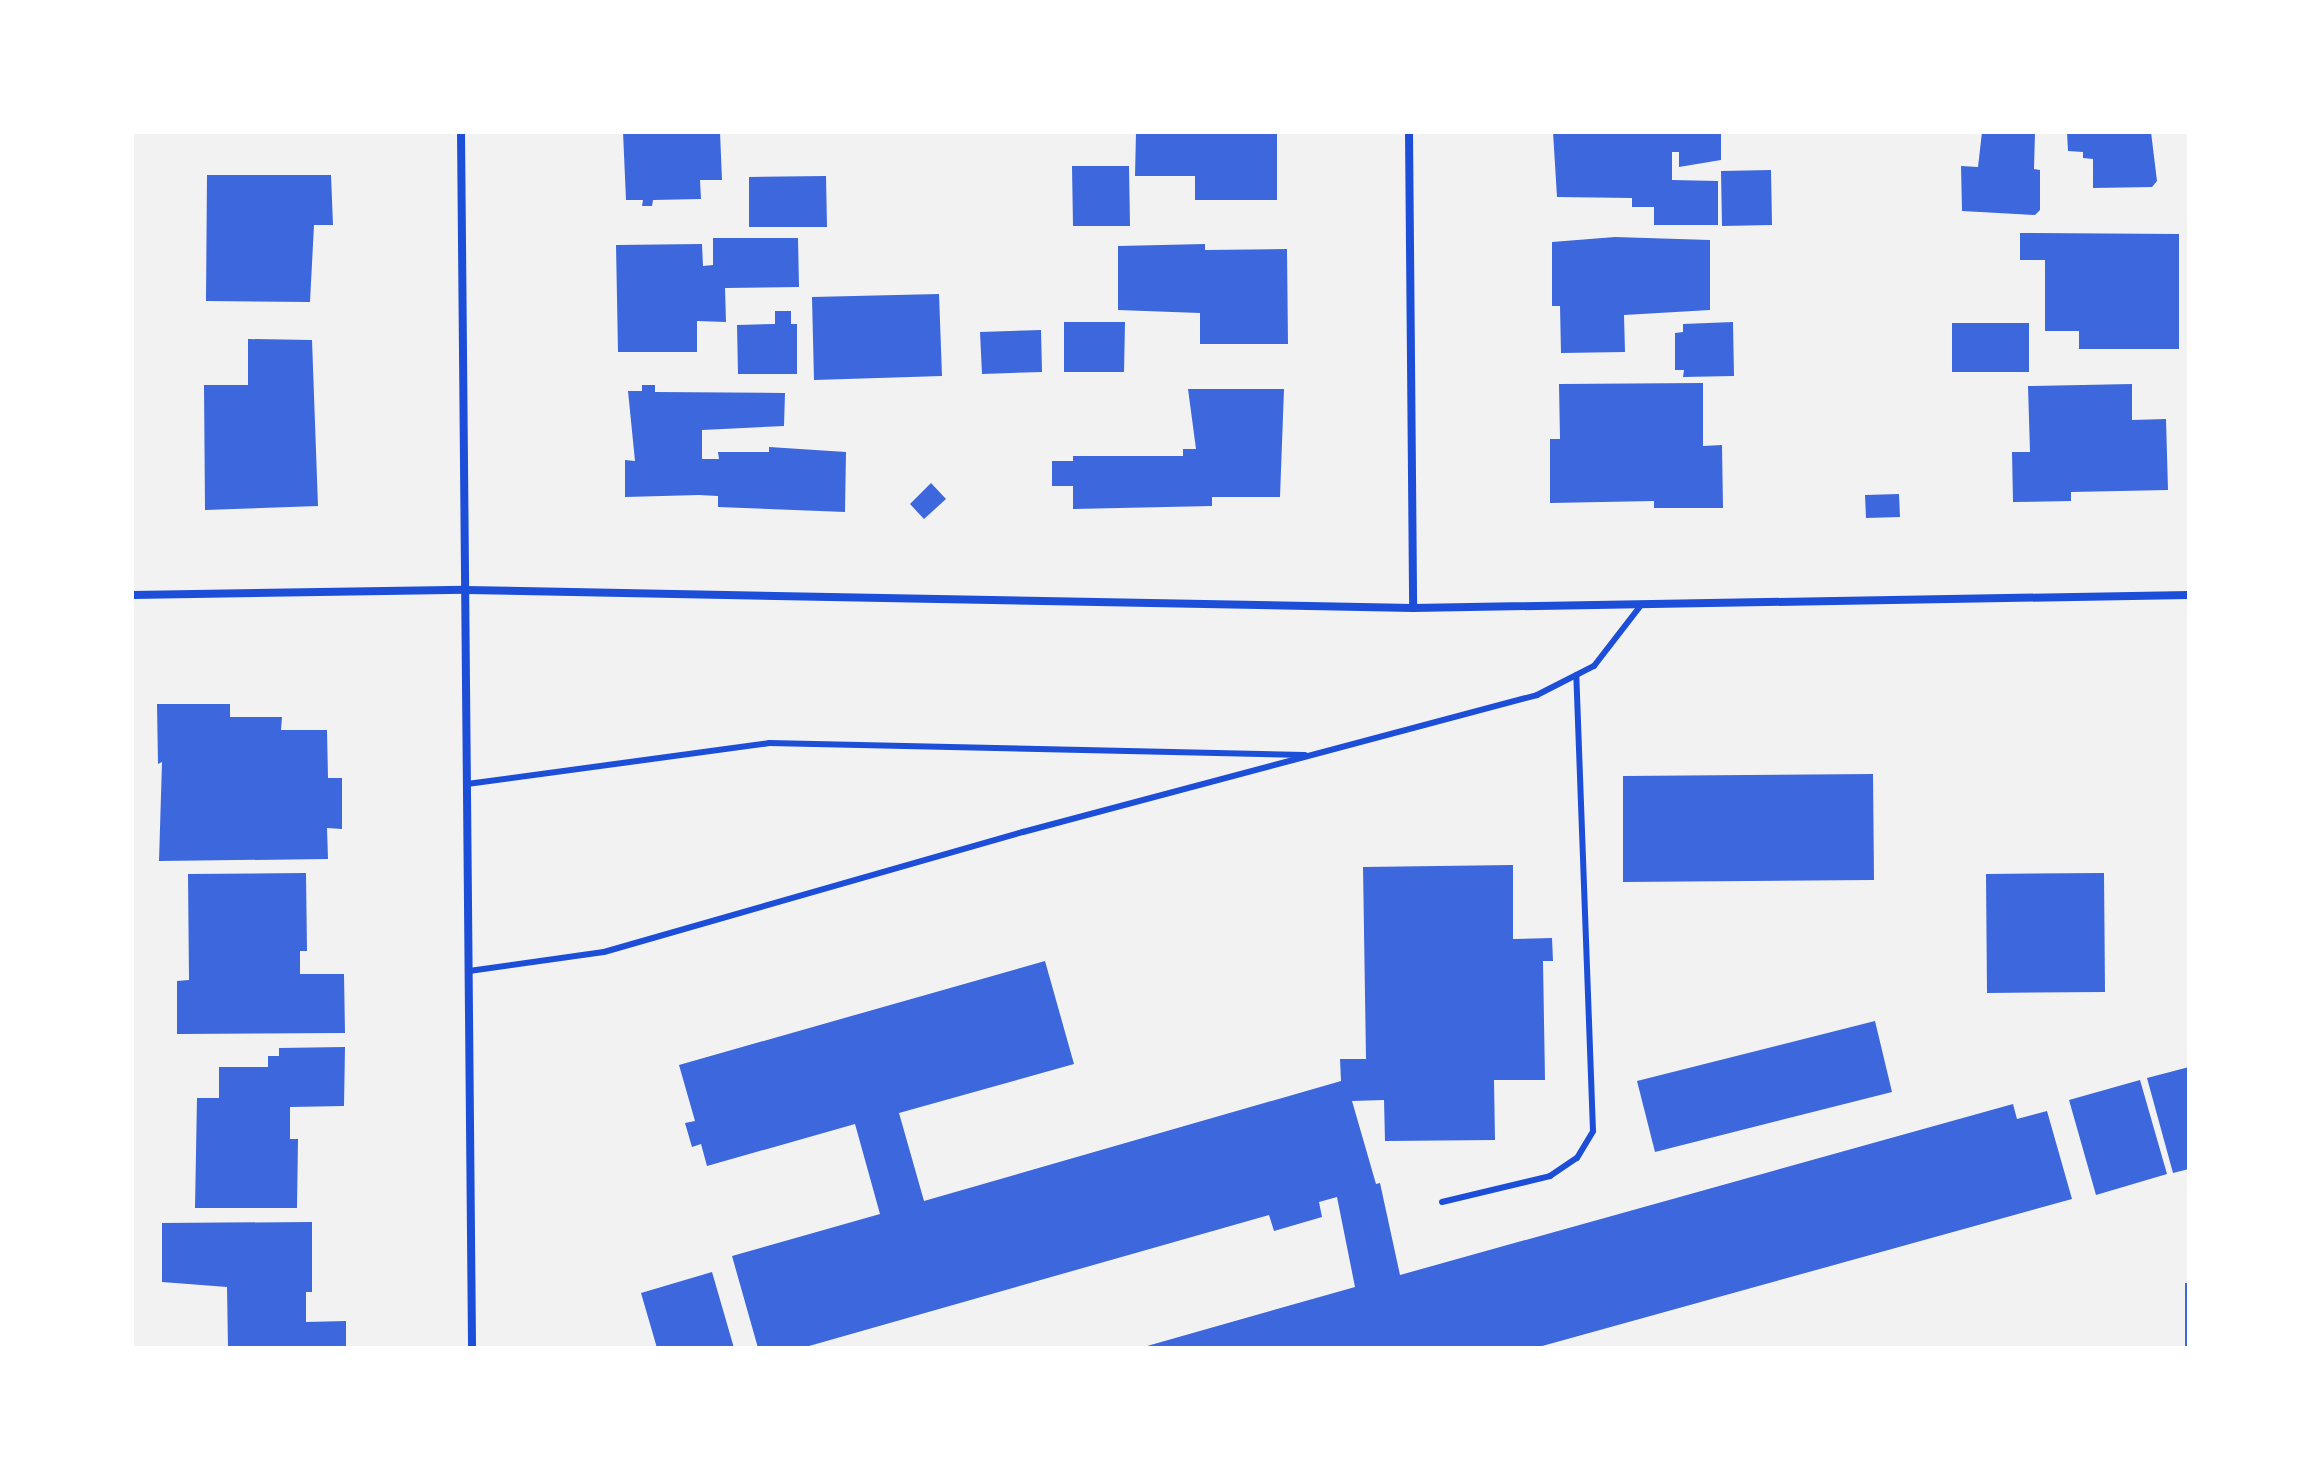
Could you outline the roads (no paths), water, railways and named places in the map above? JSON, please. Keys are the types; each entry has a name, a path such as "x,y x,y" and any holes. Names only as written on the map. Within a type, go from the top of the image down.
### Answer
{"street":[{"path":"461,132 472,1348"},
{"path":"1409,132 1413,608"},
{"path":"132,595 466,590 1413,608 2189,595"}],"lane":[{"path":"469,971 604,952 1537,695 1594,666 1642,604"},
{"path":"1442,1202 1550,1176 1577,1158 1593,1131 1576,675"},
{"path":"467,784 769,743 1312,755"}]}
